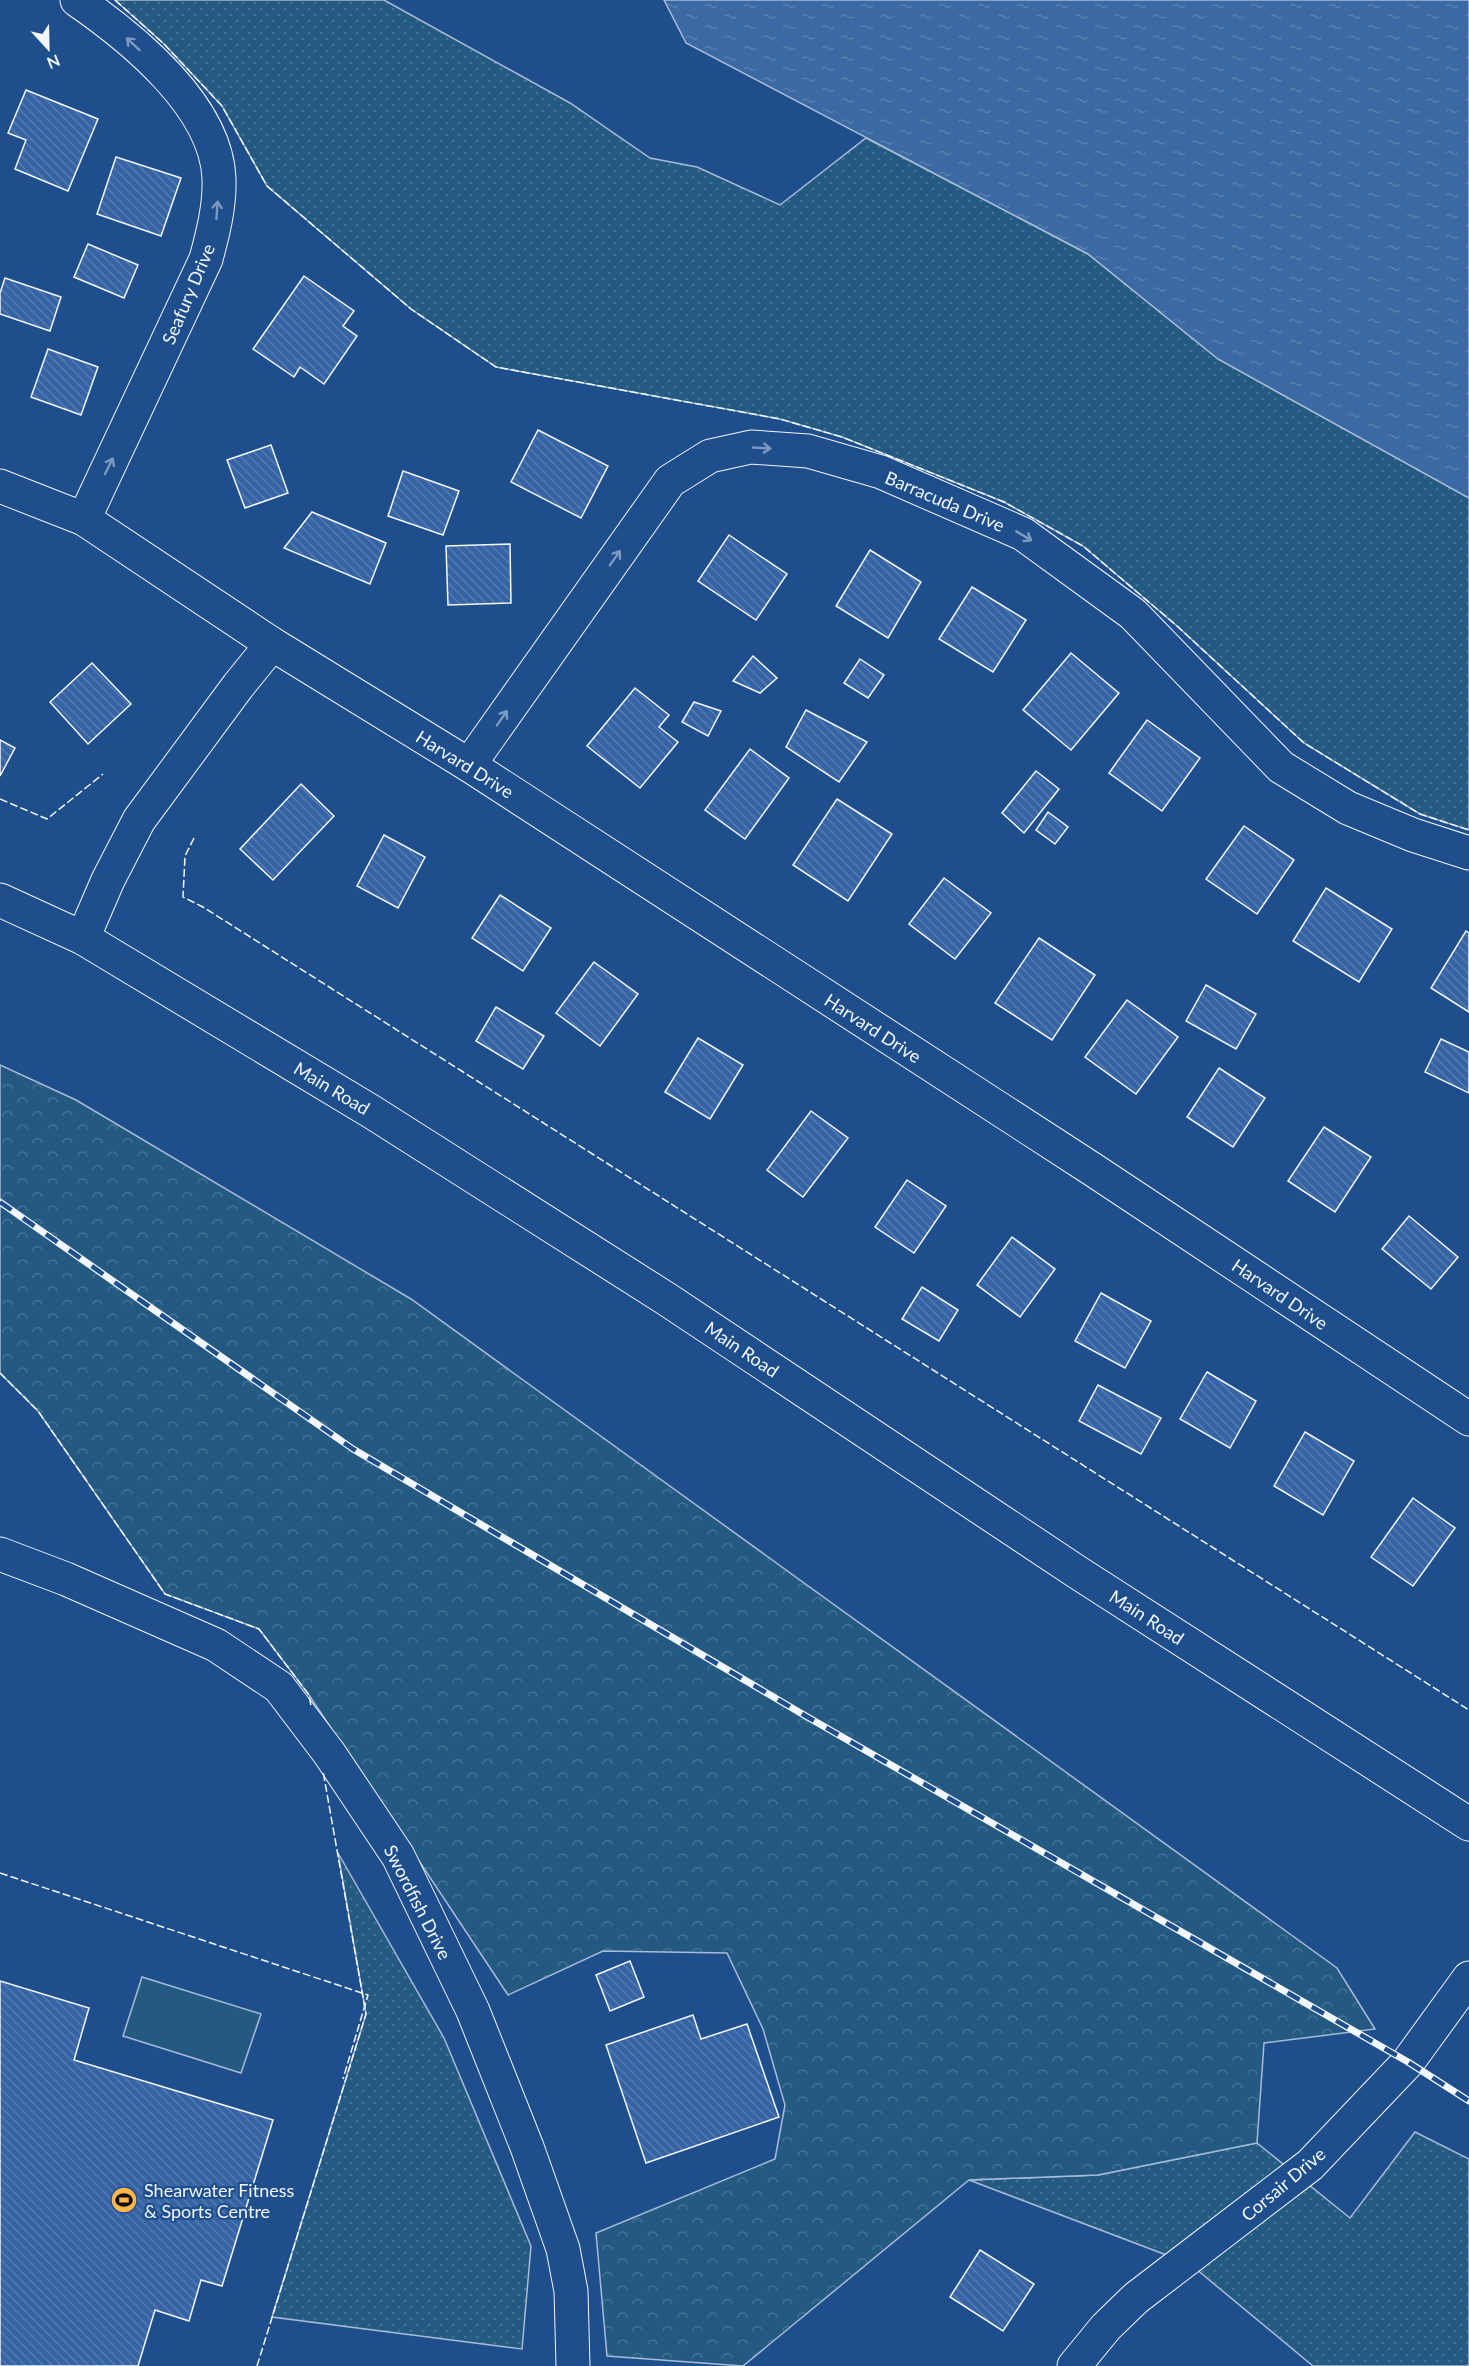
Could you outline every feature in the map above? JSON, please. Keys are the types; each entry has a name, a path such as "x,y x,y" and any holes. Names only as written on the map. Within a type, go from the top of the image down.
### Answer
{"street":[{"name":"Seafury Drive","path":"77,0 123,35 181,89 207,133 219,177 216,220 206,260 84,519"},
{"name":"Barracuda Drive","path":"469,765 670,481 710,456 751,447 808,451 881,472 1023,534 1132,614 1281,767 1348,808 1413,835 1469,853"},
{"name":"Harvard Drive","path":"0,486 84,519 272,645 469,765 1082,1162 1469,1419"},
{"path":"83,938 108,880 138,820 238,686 272,645"},
{"name":"Main Road","path":"0,900 83,938 372,1112 665,1298 1077,1572 1469,1824"},
{"name":"Swordfish Drive","path":"0,1554 66,1579 216,1646 279,1687 329,1753 398,1856 482,2032 563,2249 571,2291 573,2366"},
{"name":"Corsair Drive","path":"1074,2366 1106,2327 1136,2298 1310,2165 1408,2062 1469,1978"}],"green space":[{"path":"115,0 384,0 570,103 650,158 697,167 780,205 866,138 1088,254 1218,359 1469,498 1469,830 1420,814 1304,743 1177,626 1083,546 1004,502 842,437 780,419 496,367 411,309 267,186 222,106 164,44"},
{"path":"0,1065 76,1100 411,1299 1337,1968 1375,2029 1264,2043 1257,2143 1098,2175 969,2180 743,2366 607,2356 596,2233 775,2159 785,2105 763,2029 727,1953 603,1951 508,1995 309,1695 259,1629 165,1594 38,1411 0,1373"},
{"path":"338,1853 444,2038 531,2246 522,2349 272,2317 366,2014"},
{"path":"142,1977 261,2014 241,2073 123,2036"},
{"path":"1415,2132 1469,2159 1469,2365 1466,2366 1313,2366 1190,2264 969,2180 1098,2175 1257,2143 1350,2218"}],"water":[{"path":"664,0 1469,0 1469,498 1218,359 1088,254 686,43"}],"building":[{"path":"26,90 98,119 68,191 15,169 26,140 8,133"},
{"path":"116,157 181,178 161,236 97,214"},
{"path":"88,244 138,265 124,298 74,277"},
{"path":"304,276 354,311 343,326 357,336 324,384 300,367 294,377 253,349"},
{"path":"5,278 61,297 50,331 0,314 0,293"},
{"path":"48,349 98,367 81,415 31,397"},
{"path":"538,430 608,466 581,518 511,482"},
{"path":"271,445 288,493 245,508 227,460"},
{"path":"403,471 459,491 443,535 388,516"},
{"path":"312,512 386,543 370,584 284,548"},
{"path":"729,535 787,574 756,620 698,581"},
{"path":"510,544 511,603 448,605 446,546"},
{"path":"870,550 921,582 888,638 836,606"},
{"path":"972,587 1026,620 993,672 939,639"},
{"path":"1071,653 1119,693 1071,750 1023,710"},
{"path":"753,656 777,678 760,693 733,681"},
{"path":"860,659 884,675 868,698 844,683"},
{"path":"92,663 131,704 88,744 50,702"},
{"path":"635,688 669,715 659,727 678,742 640,788 587,746"},
{"path":"694,702 721,711 708,736 682,722"},
{"path":"806,710 867,742 839,782 786,747"},
{"path":"1147,720 1200,758 1162,811 1109,773"},
{"path":"0,740 15,748 0,776"},
{"path":"750,749 789,778 745,839 705,810"},
{"path":"1036,771 1059,789 1024,833 1002,813"},
{"path":"301,784 334,816 273,880 240,849"},
{"path":"837,799 892,834 848,901 793,865"},
{"path":"1048,812 1068,827 1055,844 1036,830"},
{"path":"1244,826 1294,860 1257,914 1206,879"},
{"path":"384,835 425,857 398,908 357,886"},
{"path":"944,878 991,913 955,959 909,924"},
{"path":"1326,888 1392,929 1359,982 1293,941"},
{"path":"500,895 551,928 523,971 472,938"},
{"path":"1466,931 1469,933 1469,1012 1431,988"},
{"path":"1039,938 1095,975 1052,1040 995,1003"},
{"path":"594,962 638,994 600,1046 556,1013"},
{"path":"1206,985 1256,1014 1236,1049 1186,1021"},
{"path":"1127,1000 1178,1037 1136,1094 1085,1057"},
{"path":"496,1007 544,1036 523,1069 476,1041"},
{"path":"698,1038 743,1065 710,1119 665,1092"},
{"path":"1441,1039 1469,1052 1469,1093 1425,1072"},
{"path":"1219,1068 1265,1098 1233,1147 1187,1117"},
{"path":"811,1111 848,1138 803,1197 767,1170"},
{"path":"1324,1127 1371,1157 1335,1212 1288,1181"},
{"path":"907,1180 946,1206 914,1253 875,1227"},
{"path":"1409,1216 1458,1257 1431,1289 1382,1249"},
{"path":"1012,1237 1055,1269 1020,1317 977,1285"},
{"path":"922,1287 958,1310 939,1341 902,1319"},
{"path":"1101,1293 1151,1321 1125,1368 1075,1341"},
{"path":"1207,1372 1256,1401 1230,1448 1180,1419"},
{"path":"1098,1385 1161,1418 1141,1454 1079,1421"},
{"path":"1305,1432 1354,1461 1323,1515 1274,1486"},
{"path":"1413,1498 1455,1528 1413,1586 1371,1557"},
{"path":"630,1961 644,1997 610,2011 596,1975"},
{"name":"Shearwater Fitness & Sports Centre","path":"0,1981 89,2008 74,2060 273,2120 222,2286 201,2280 189,2321 155,2310 138,2366 0,2366"},
{"path":"693,2015 701,2039 747,2024 779,2117 646,2163 606,2045"},
{"path":"980,2250 1034,2284 1003,2331 950,2297"}],"railway":[{"path":"0,1202 353,1449 804,1715 1408,2062 1469,2101"}],"fence":[{"path":"115,0 164,44 222,106 267,186 411,309 496,367 780,419 842,437 1004,502 1083,546 1177,626 1304,743 1420,814 1469,830"},
{"path":"0,799 47,819 103,774"},
{"path":"194,838 185,856 183,897 203,907 1469,1710"},
{"path":"0,1373 38,1411 165,1594 259,1629 309,1695 311,1706"},
{"path":"257,2366 366,2014 323,1771"},
{"path":"0,1873 368,1995 343,2079"}],"place":[{"name":"Shearwater Fitness & Sports Centre","path":"124,2200"}]}
